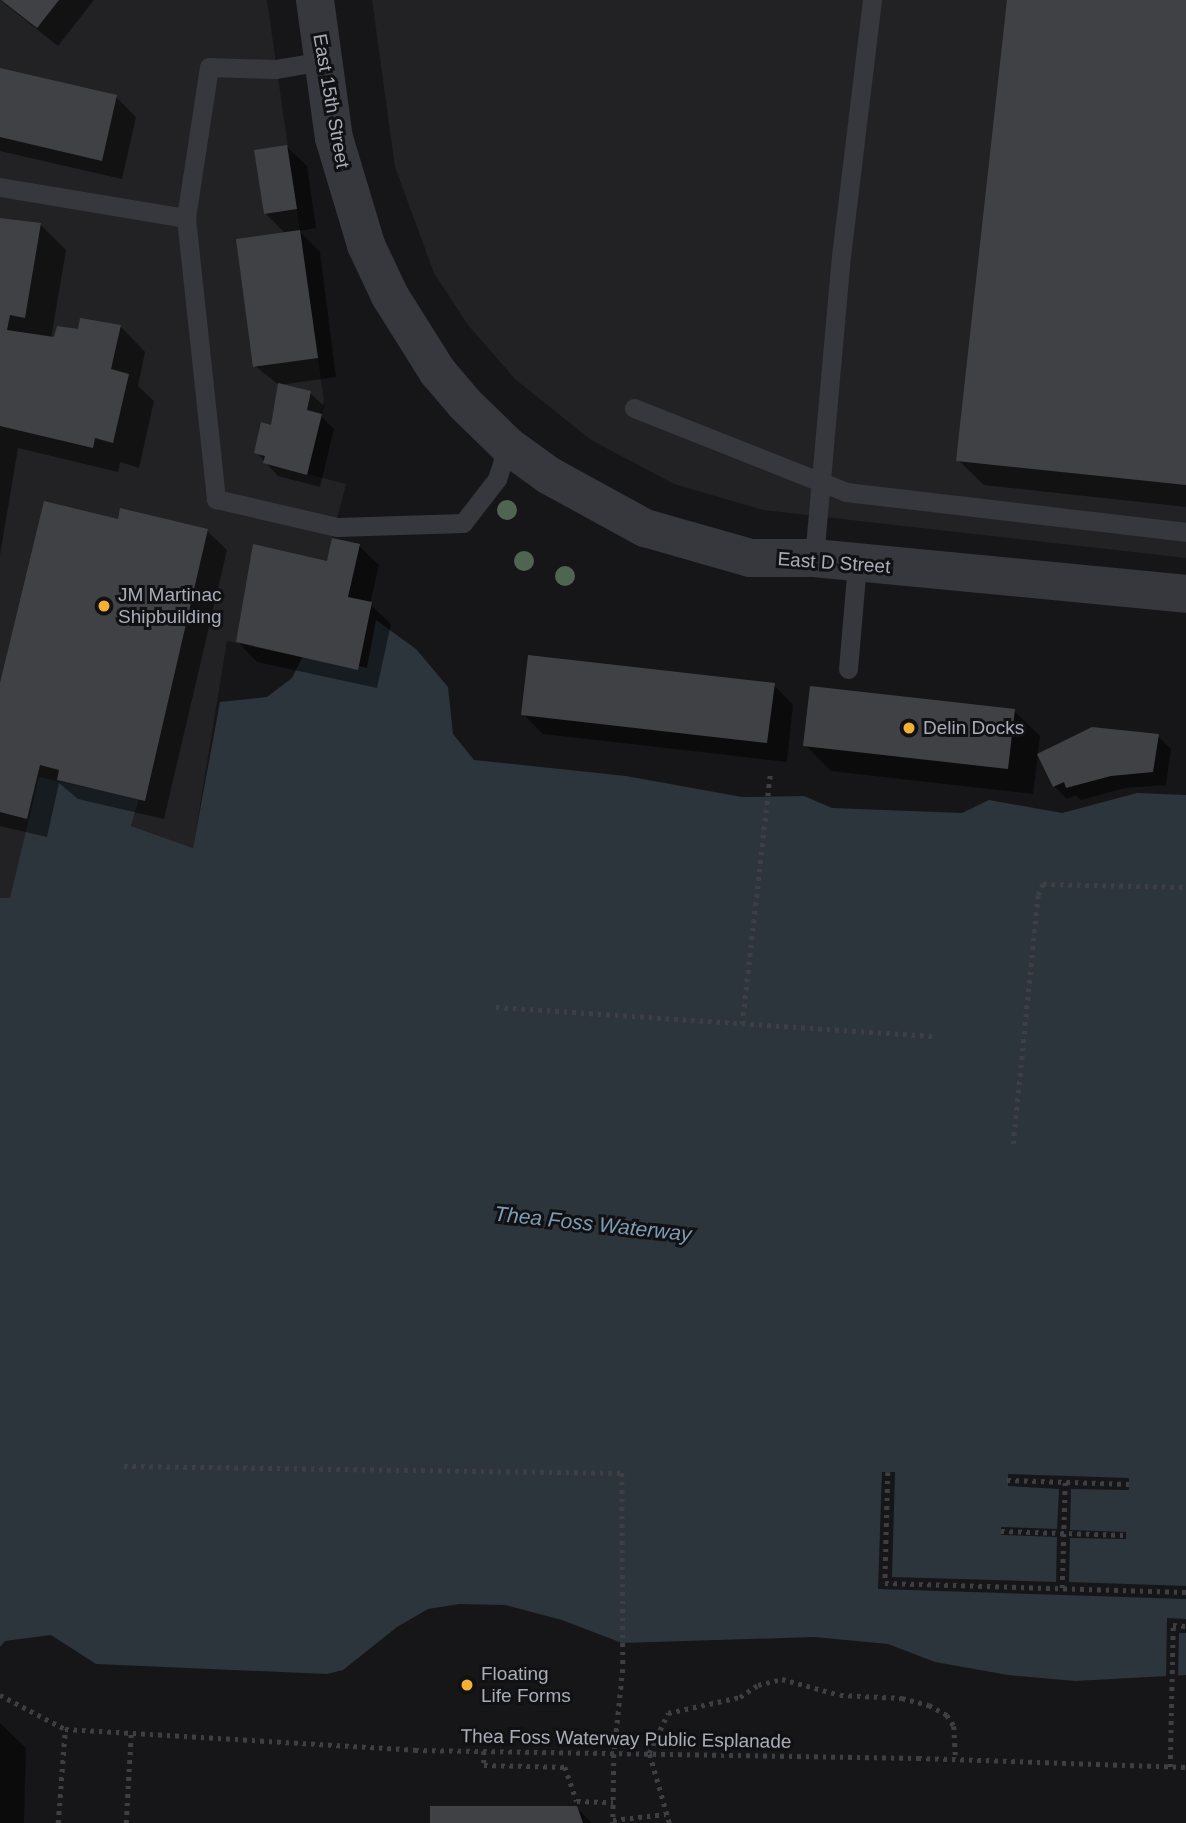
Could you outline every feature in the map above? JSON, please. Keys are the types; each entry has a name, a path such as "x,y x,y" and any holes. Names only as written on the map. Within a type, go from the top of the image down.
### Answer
{"street":[{"name":"East 15th Street","path":"316,0 323,61 347,190 390,296 437,371 508,446"},
{"name":"East D Street","path":"508,446 594,503 645,527 750,558 814,558 1186,594"}],"lane":[{"path":"814,558 841,256 872,0"},
{"path":"323,61 275,69 209,67 186,218 216,499 337,527 463,523 497,479 508,446"},
{"path":"0,187 186,218"},
{"path":"634,408 846,492 1186,532"},
{"path":"848,669 857,563"}],"path":[{"path":"742,1024 770,774"},
{"path":"1013,1144 1038,895 1043,884 1186,887"},
{"path":"496,1007 932,1037"},
{"path":"124,1466 622,1473 622,1669 614,1754 613,1821 666,1814"},
{"path":"888,1472 885,1583 1186,1592"},
{"path":"1007,1480 1129,1484"},
{"path":"1062,1588 1065,1482"},
{"path":"1000,1531 1126,1535"},
{"path":"1170,1767 1173,1625 1186,1626"},
{"path":"669,1823 649,1754 668,1713 740,1697 758,1685 782,1679 840,1695 902,1698 929,1705 947,1715 954,1726 956,1759"},
{"name":"Thea Foss Waterway Public Esplanade","path":"0,1695 65,1729 131,1734 484,1751 956,1759 1186,1767"},
{"path":"58,1823 65,1729"},
{"path":"127,1823 131,1734"},
{"path":"484,1751 484,1765 565,1767 577,1801 613,1802"}],"shaded area":[{"path":"0,0 267,0 324,400 307,474 346,484 332,538 360,544 348,597 372,602 358,670 227,641 193,848 131,826 139,800 10,898 0,898"},
{"path":"372,0 1186,0 1186,558 763,510 674,484 591,440 515,379 468,325 434,273 395,167"}],"water":[{"name":"Thea Foss Waterway","path":"376,620 416,649 448,687 453,734 474,760 626,776 742,797 804,796 832,808 962,813 989,800 1062,813 1137,793 1186,795 1186,1675 1075,1681 1008,1675 935,1662 888,1644 814,1637 622,1643 562,1620 505,1605 459,1604 428,1609 397,1627 343,1670 327,1674 96,1664 51,1635 5,1641 0,1647 0,898 10,898 39,777 139,799 131,826 193,848 220,702 267,697 292,678 304,654 367,668"}],"pier":[{"path":"882,1472 895,1472 892,1577 1056,1582 1057,1537 1001,1535 1001,1527 1057,1529 1059,1489 1008,1486 1008,1474 1129,1478 1129,1490 1071,1489 1070,1530 1126,1532 1126,1539 1070,1538 1069,1582 1186,1586 1186,1599 878,1589"},
{"path":"1167,1618 1186,1619 1186,1633 1179,1633 1178,1679 1166,1679"}],"building":[{"path":"1,0 59,0 37,28"},
{"path":"1007,0 1186,0 1186,485 956,461"},
{"path":"0,68 117,95 102,161 0,137"},
{"path":"287,145 297,209 264,214 254,150"},
{"path":"0,218 41,223 25,318 10,315 7,330 54,337 57,326 78,329 80,318 121,325 111,369 129,374 113,443 95,438 93,448 0,426"},
{"path":"300,230 318,358 253,367 236,239"},
{"path":"278,383 311,391 307,410 322,414 307,475 263,463 265,456 254,453 261,422 271,425"},
{"name":"JM Martinac Shipbuilding","path":"44,501 118,519 120,508 208,529 145,801 57,780 59,770 40,765 27,819 0,812 0,683"},
{"path":"332,538 360,544 348,597 372,602 358,670 236,642 253,544 327,561"},
{"path":"528,655 775,683 767,743 521,715"},
{"name":"Delin Docks","path":"810,686 1015,709 1008,769 803,746"},
{"path":"1092,727 1159,734 1153,772 1111,776 1066,788 1064,782 1053,787 1037,754"},
{"path":"430,1806 577,1806 583,1823 430,1823"}],"place":[{"name":"JM Martinac Shipbuilding","path":"104,606"},
{"name":"Delin Docks","path":"909,728"},
{"name":"Floating Life Forms","path":"467,1685"}]}
